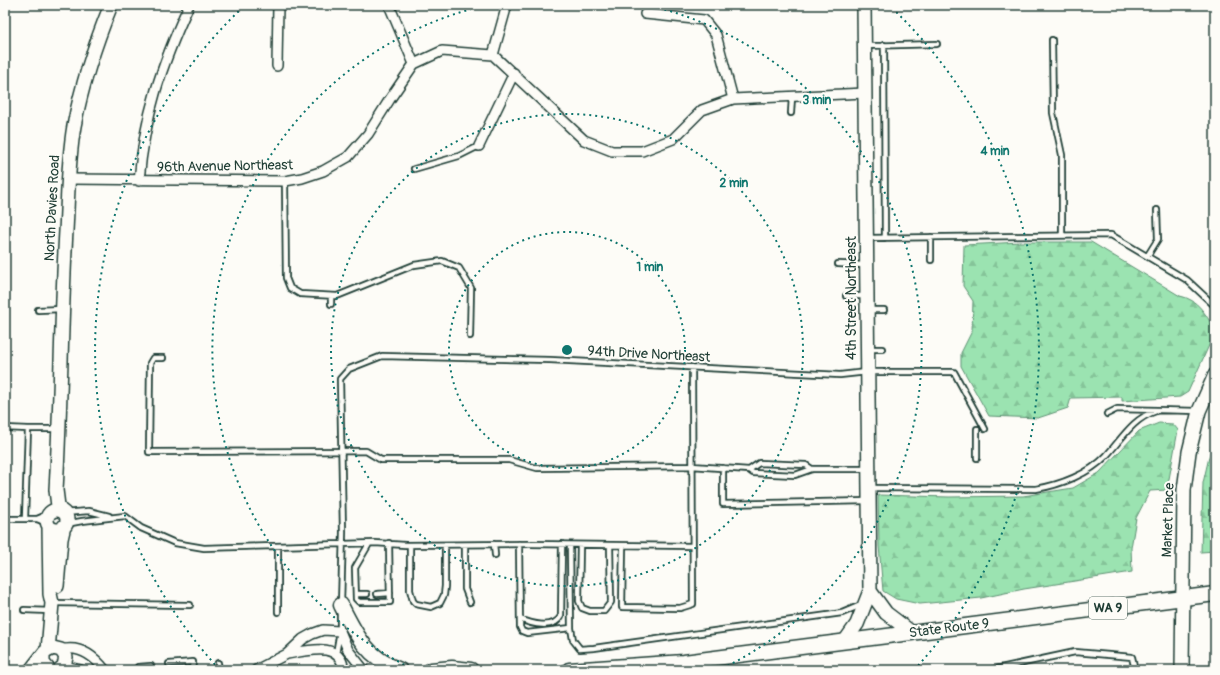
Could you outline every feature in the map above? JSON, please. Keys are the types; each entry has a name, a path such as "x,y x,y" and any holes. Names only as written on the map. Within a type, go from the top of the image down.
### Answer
{"main road":[{"name":"State Route 9","path":"569,670 684,662 1215,594"},
{"path":"340,605 357,635 368,650 381,661 400,670"},
{"name":"State Route 9","path":"651,670 684,662"},
{"path":"431,670 452,668 471,670"}],"street":[{"name":"North Davies Road","path":"53,651 50,594 54,519 58,506 56,495 57,425 69,180 74,128 80,99 97,38 112,5"},
{"path":"139,181 142,146 150,104 171,45 190,5"},
{"path":"276,66 278,5"},
{"path":"389,5 414,64"},
{"path":"507,5 493,55 584,140 612,151 642,151 673,139 702,110 733,99 865,93"},
{"name":"4th Street Northeast","path":"845,641 863,611 870,591 864,5"},
{"path":"645,14 704,20 716,35 733,99"},
{"name":"96th Avenue Northeast","path":"69,180 285,181 302,178 323,171 348,157 368,134 390,98 414,64 442,51 493,55"},
{"path":"479,146 514,73"},
{"name":"Market Place","path":"1182,670 1184,490 1189,452 1199,411 1215,375"},
{"path":"870,591 886,613 910,632"},
{"path":"256,670 287,654 303,639 323,630 340,631 348,650 364,670"},
{"path":"31,670 53,651 68,648 88,653 105,670"},
{"path":"287,654 322,649 336,654 344,666 344,670"},
{"path":"53,651 43,663 56,669 81,670"},
{"path":"53,651 66,657 56,669"}],"lane":[{"path":"1052,40 1053,113 1062,155 1062,235"},
{"path":"864,46 937,44"},
{"path":"884,45 885,238"},
{"path":"792,97 792,113"},
{"path":"414,169 459,156 479,146"},
{"path":"285,181 286,278 290,288 300,294 337,296 414,265 442,261 459,268 471,288 470,336"},
{"path":"1148,255 1158,239 1157,210"},
{"path":"866,238 1111,234 1187,280 1215,306"},
{"path":"931,237 931,260"},
{"path":"838,264 867,265"},
{"path":"331,296 331,304"},
{"path":"846,296 867,296"},
{"path":"38,310 62,310"},
{"path":"867,310 884,310"},
{"path":"867,349 882,348"},
{"name":"94th Drive Northeast","path":"342,450 340,379 349,369 382,356 550,360 840,375 867,372 954,372 986,429"},
{"path":"163,358 154,358 150,363 149,452 342,450 366,451 381,460 509,460 537,468 692,466 749,470 753,473 795,475 812,468 868,469"},
{"path":"623,546 622,607 673,608 693,604 692,367"},
{"path":"1107,414 1117,409 1199,411"},
{"path":"869,488 1036,489 1047,487 1090,469 1105,457 1133,423 1156,411"},
{"path":"5,428 28,429 57,425"},
{"path":"26,519 28,429"},
{"path":"977,430 977,458"},
{"path":"336,654 340,631 342,450"},
{"path":"749,470 759,463 806,465 812,468"},
{"path":"723,468 723,504 869,501"},
{"path":"54,519 89,511 113,517"},
{"path":"5,519 54,519 125,516 141,528 174,543 204,548 389,543 410,545 562,544 610,546 692,546"},
{"path":"369,544 355,568 356,599 359,602 390,602 389,543"},
{"path":"494,544 495,555"},
{"path":"519,544 520,627 522,631 527,633 571,628"},
{"path":"520,620 532,624 554,624 559,621 561,616 562,544"},
{"path":"410,545 411,596 416,604 426,607 440,603 444,595 445,545"},
{"path":"465,545 465,589 470,602"},
{"path":"570,545 572,640 580,649 842,613 860,605 870,591"},
{"path":"580,545 579,601 582,608 590,611 604,611 611,602 610,546"},
{"path":"278,547 278,612"},
{"path":"377,594 390,593"},
{"path":"356,594 367,594"},
{"path":"24,610 52,611 190,605"},
{"path":"991,670 1075,652 1132,657 1135,670"},
{"path":"169,664 193,662 192,670"},
{"path":"218,663 219,670"},
{"path":"138,670 138,667 151,666"}],"green space":[{"path":"1020,242 1091,242 1180,296 1197,304 1208,318 1215,329 1215,332 1188,392 1180,397 1122,401 1122,397 1071,398 1068,408 1038,418 989,416 961,366 961,353 972,331 973,301 963,286 964,245"},
{"path":"1159,423 1173,424 1178,430 1167,490 1150,491 1136,518 1131,548 1132,572 1024,589 981,598 920,604 896,599 883,591 879,546 878,495 949,497 1023,496 1073,488 1099,473 1139,431"},
{"path":"1215,431 1215,551 1201,552 1203,483"}]}
